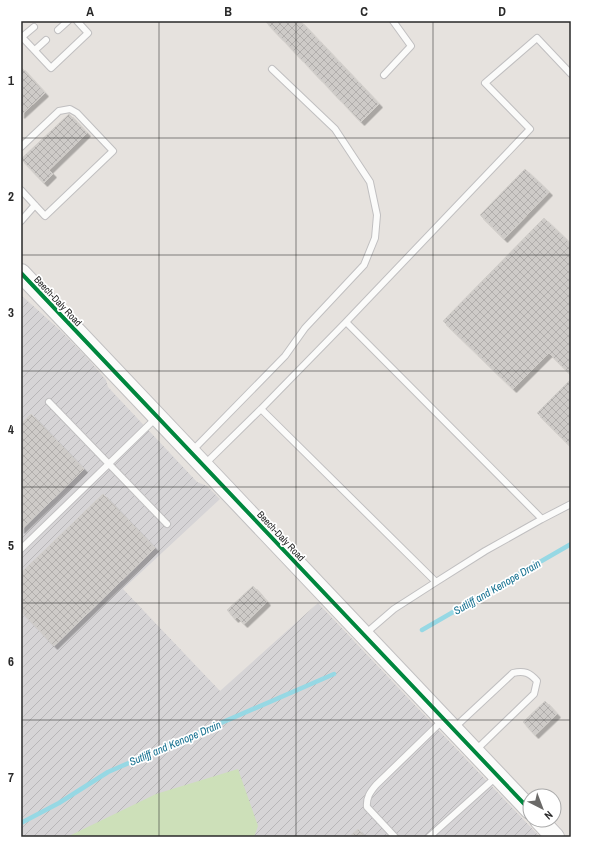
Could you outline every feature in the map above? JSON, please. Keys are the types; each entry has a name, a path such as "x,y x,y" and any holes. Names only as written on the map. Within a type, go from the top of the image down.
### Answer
{"street":[{"name":"Beech-Daly Road","path":"21,273 522,802"},
{"path":"547,828 555,837"}],"lane":[{"path":"58,30 68,21"},
{"path":"34,27 21,37 51,68 88,33 77,21"},
{"path":"384,75 412,46 393,21"},
{"path":"204,466 346,322 530,130 485,83 537,38 571,74"},
{"path":"35,50 46,40"},
{"path":"191,452 285,356 305,328 364,265 375,238 377,215 370,182 335,129 272,69"},
{"path":"21,147 59,111 70,108 77,113 113,151 45,216 21,190"},
{"path":"21,221 35,205"},
{"path":"346,322 542,519"},
{"path":"49,402 167,524"},
{"path":"261,409 436,582"},
{"path":"21,549 157,416"},
{"path":"364,635 394,608 485,551 571,504"},
{"path":"396,837 367,807 370,792 376,785 449,724 513,673 520,671 530,674 537,681 534,694 474,752"},
{"path":"429,837 498,776"}],"shaded area":[{"path":"21,295 61,331 90,361 106,380 108,387 197,482 207,486 220,499 123,589 220,691 318,603 522,818 522,828 531,828 540,837 21,837"}],"green space":[{"path":"238,769 258,826 254,837 67,837 156,794"}],"building":[{"path":"265,21 300,21 379,104 361,122"},
{"path":"21,67 45,93 21,115"},
{"path":"69,114 87,133 49,170 53,174 44,183 21,159"},
{"path":"525,169 549,192 504,239 480,215"},
{"path":"544,218 571,244 571,375 549,353 513,389 443,321"},
{"path":"571,379 571,447 537,413"},
{"path":"31,414 84,469 21,530 21,424"},
{"path":"103,494 155,548 54,646 21,611 21,573"},
{"path":"253,586 267,602 244,624 237,617 235,619 227,610"},
{"path":"545,701 557,714 535,735 523,722"},
{"path":"358,829 365,837 349,837"}],"waterway":[{"name":"Sutliff and Kenope Drain","path":"422,630 571,544"},
{"name":"Sutliff and Kenope Drain","path":"21,823 59,803 108,772 334,674"}],"cycle path":[{"path":"21,273 522,802"}]}
